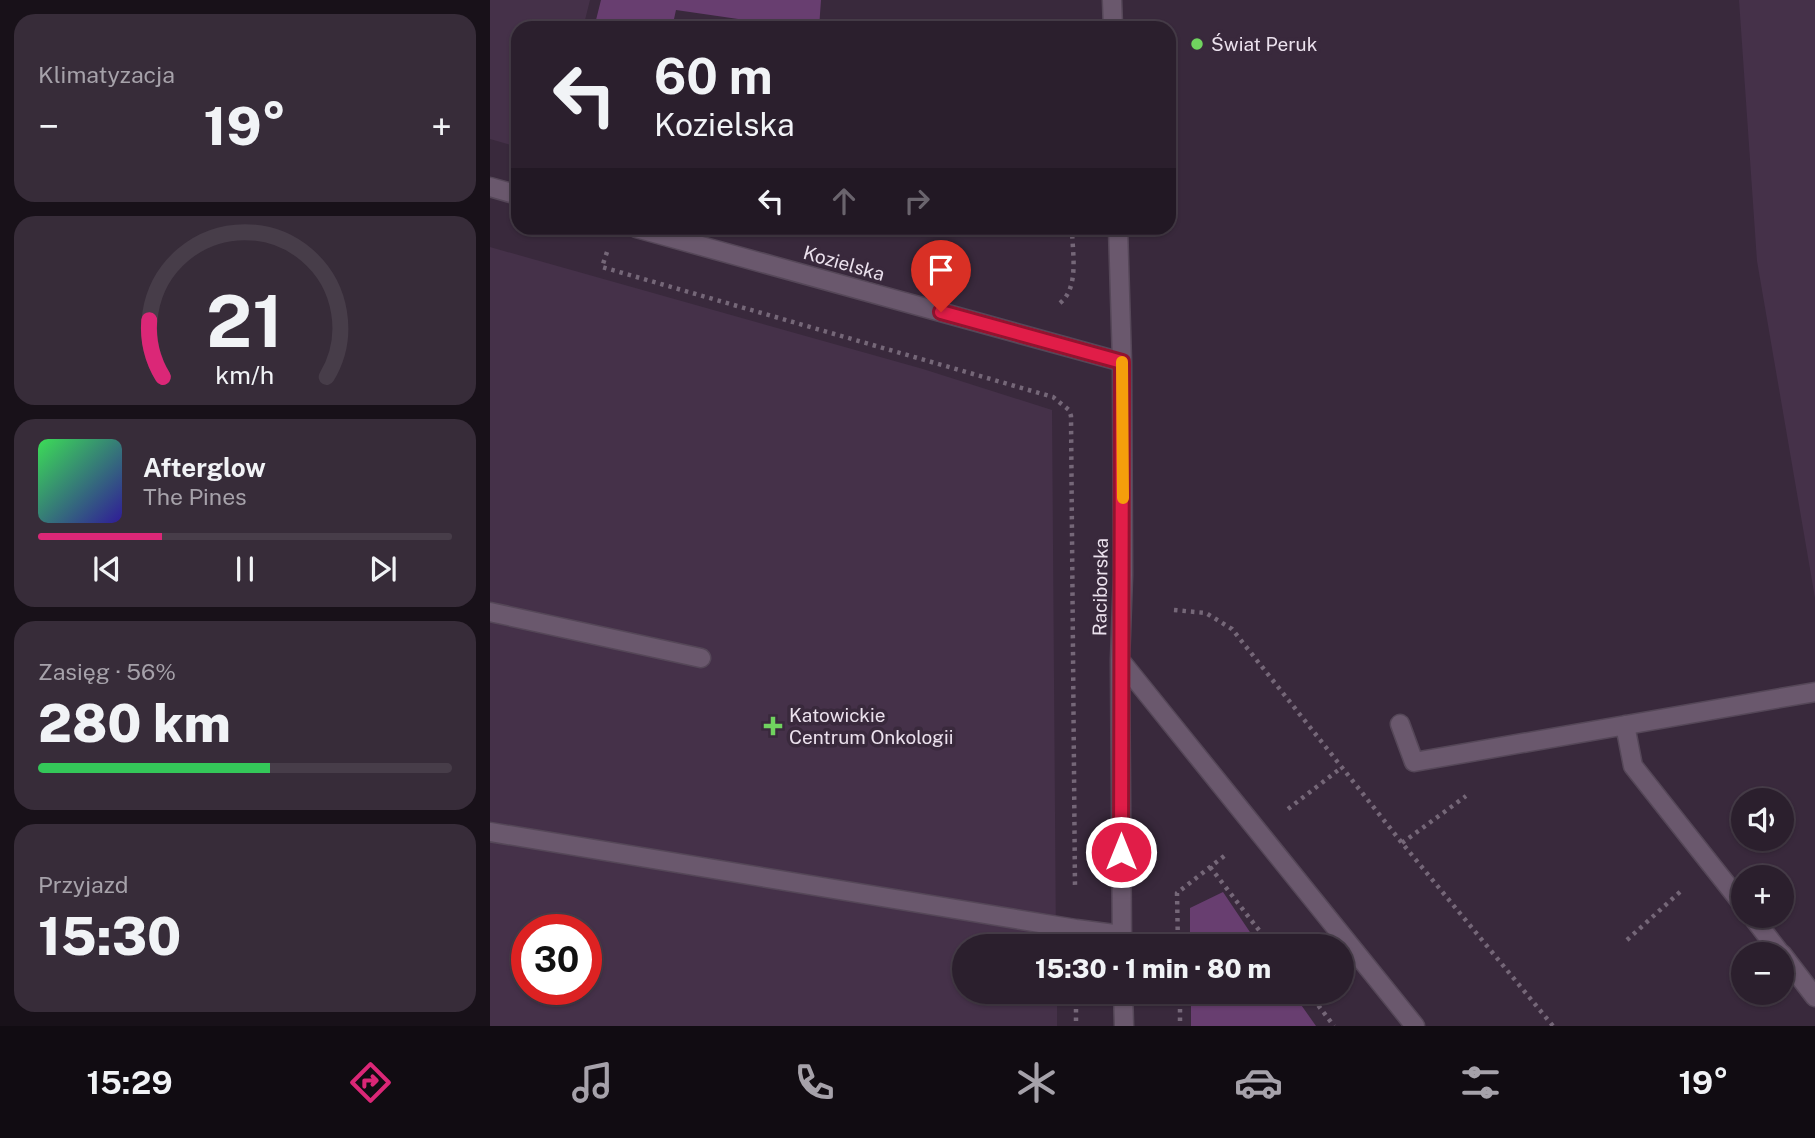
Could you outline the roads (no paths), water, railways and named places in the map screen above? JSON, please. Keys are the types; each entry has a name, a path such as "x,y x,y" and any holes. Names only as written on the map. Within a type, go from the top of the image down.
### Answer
{"street":[{"path":"1112,0 1112,21"},
{"path":"490,187 511,193"},
{"name":"Kozielska","path":"661,235 1122,362"},
{"name":"Raciborska","path":"1118,235 1122,362 1122,934"},
{"path":"490,612 701,658"},
{"path":"1120,660 1415,1026"},
{"path":"1400,723 1414,762 1815,692"},
{"path":"1625,725 1633,766 1731,890"},
{"path":"490,832 1095,934"},
{"path":"1761,928 1772,942"},
{"path":"1794,970 1815,997"},
{"path":"1123,1004 1124,1026"}],"place":[{"name":"Świat Peruk","path":"1197,44"},
{"name":"Katowickie Centrum Onkologii","path":"773,726"}]}
